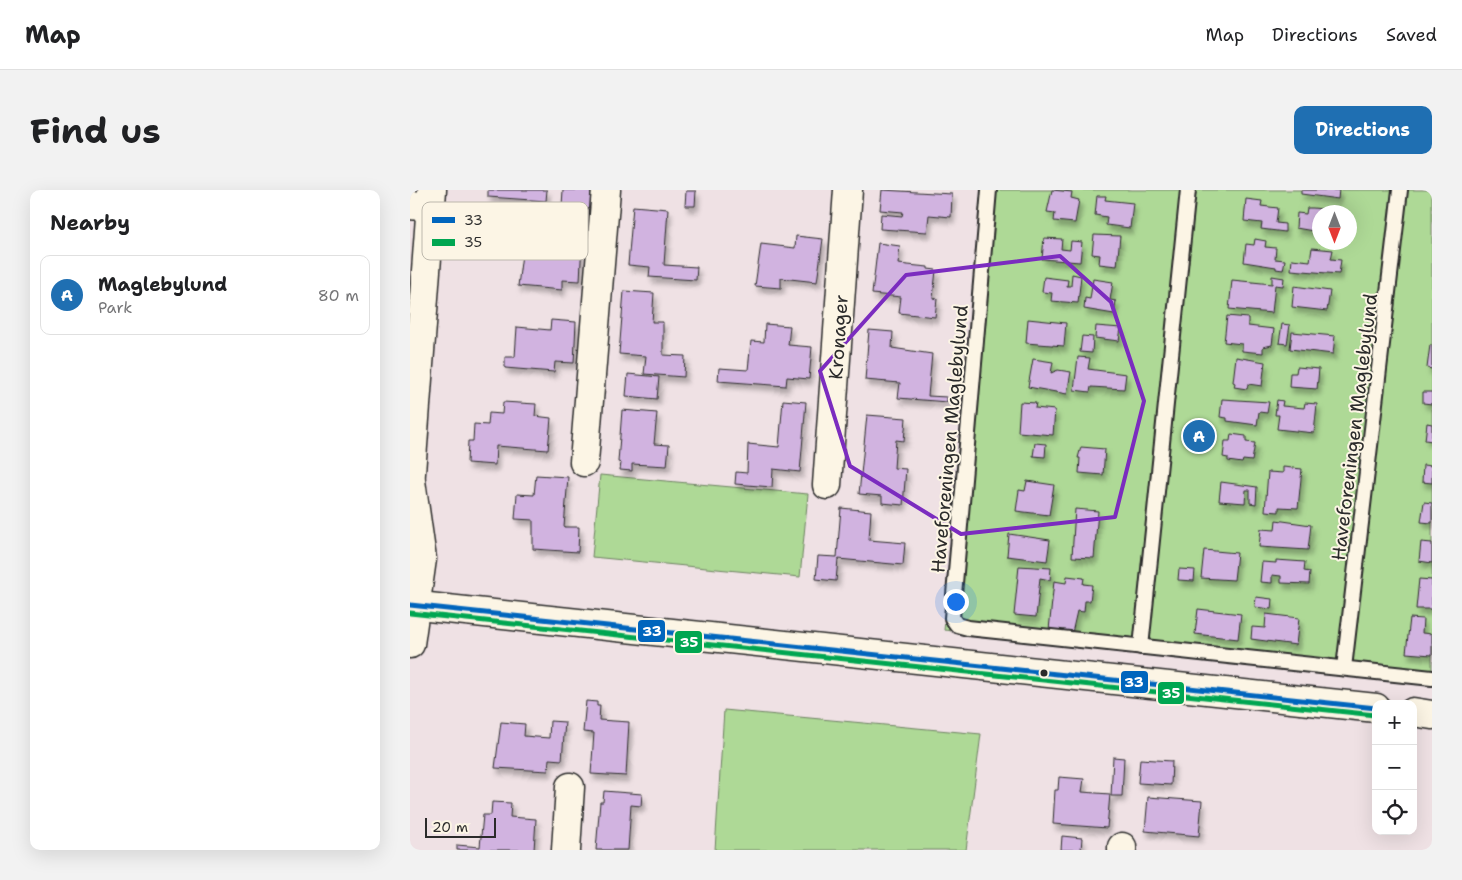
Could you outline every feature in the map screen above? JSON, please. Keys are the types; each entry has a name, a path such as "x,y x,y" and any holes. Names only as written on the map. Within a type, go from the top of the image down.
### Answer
{"street":[{"path":"584,462 606,190"},
{"name":"Kronager","path":"827,484 848,190"},
{"path":"410,644 413,606 422,559 411,483 422,244"},
{"path":"413,606 1372,708"},
{"path":"1417,712 1432,714"},
{"path":"566,850 570,787"}],"lane":[{"name":"Haveforeningen Maglebylund","path":"990,190 952,618 957,625 968,628 1432,678"},
{"path":"1141,647 1188,190"},
{"name":"Haveforeningen Maglebylund","path":"1344,668 1400,190"}],"highlighted area":[{"path":"1060,256 1111,302 1144,401 1115,517 961,534 850,466 820,371 906,275"}],"green space":[{"path":"992,190 1432,190 1432,683 944,630"},
{"path":"600,475 808,494 800,577 592,557"},
{"path":"724,710 981,734 966,850 715,850"}],"building":[{"path":"488,190 547,190 546,201 488,197"},
{"path":"563,190 591,190 590,209 588,209 588,202 562,202"},
{"path":"882,190 952,194 951,217 929,215 927,232 880,229 881,214 902,216 903,212 880,210"},
{"path":"1052,190 1072,192 1071,198 1079,200 1075,223 1054,221 1055,213 1047,212"},
{"path":"1301,190 1339,190 1338,199 1301,194"},
{"path":"686,191 696,191 695,206 685,206"},
{"path":"1097,196 1106,196 1105,200 1133,203 1130,228 1106,225 1107,217 1095,215"},
{"path":"1246,199 1262,201 1261,206 1278,208 1276,223 1285,224 1285,232 1261,229 1262,223 1244,221"},
{"path":"633,206 668,209 664,265 697,267 696,280 649,277 650,267 628,265"},
{"path":"1307,208 1312,208 1312,231 1296,228 1297,213 1306,214"},
{"path":"1094,235 1120,236 1117,266 1099,264 1100,255 1092,254"},
{"path":"796,236 823,239 817,282 781,278 781,288 755,286 761,244 795,248"},
{"path":"1044,238 1062,239 1061,249 1070,250 1071,241 1082,242 1080,262 1042,259"},
{"path":"1255,239 1266,241 1265,247 1276,248 1275,259 1285,260 1283,270 1276,269 1276,267 1244,262 1246,244 1254,245"},
{"path":"878,243 900,246 898,264 928,267 928,269 936,270 933,298 937,299 935,317 899,313 901,297 872,294"},
{"path":"1312,248 1312,250 1333,250 1331,259 1341,260 1339,274 1291,270 1292,259 1310,261"},
{"path":"521,260 581,260 580,281 562,280 562,290 518,286"},
{"path":"1072,274 1081,276 1078,303 1051,301 1052,293 1042,292 1044,277 1068,280 1067,286 1071,286"},
{"path":"1272,276 1284,278 1283,286 1275,285 1272,313 1229,309 1232,280 1272,284"},
{"path":"1093,279 1113,282 1110,300 1116,301 1114,314 1084,309 1085,298 1090,299"},
{"path":"1294,286 1330,291 1327,311 1292,307"},
{"path":"624,291 654,293 652,322 663,322 663,355 685,356 684,377 644,374 646,356 619,354"},
{"path":"1227,316 1248,318 1248,326 1274,329 1272,345 1263,347 1263,353 1242,351 1242,344 1224,342"},
{"path":"1028,319 1066,323 1064,346 1026,343"},
{"path":"551,320 576,322 574,363 555,362 554,372 505,368 505,357 515,357 517,327 550,330"},
{"path":"765,324 790,326 788,345 812,347 809,379 787,377 786,386 718,381 719,368 748,370 751,341 764,342"},
{"path":"1282,324 1290,325 1287,344 1279,343"},
{"path":"1096,326 1121,328 1119,341 1095,338"},
{"path":"869,330 893,332 892,348 932,354 928,396 947,397 947,402 898,398 900,383 865,380"},
{"path":"1292,332 1335,336 1333,354 1290,349"},
{"path":"1082,336 1093,337 1092,353 1080,352"},
{"path":"1430,345 1432,345 1432,369 1427,368"},
{"path":"1078,357 1090,358 1088,369 1126,374 1124,389 1091,387 1090,392 1074,390"},
{"path":"1236,357 1265,362 1262,386 1248,384 1247,389 1234,387"},
{"path":"1033,359 1053,362 1051,373 1058,370 1071,372 1067,394 1028,387"},
{"path":"1297,367 1319,369 1317,389 1289,387 1290,373 1296,373"},
{"path":"628,374 659,377 657,399 626,396"},
{"path":"1423,392 1432,392 1432,404 1423,403"},
{"path":"1222,399 1269,402 1267,413 1259,412 1257,425 1227,421 1227,418 1220,417"},
{"path":"783,400 806,402 800,472 773,469 772,487 735,484 736,472 747,473 748,444 779,447"},
{"path":"1277,400 1283,401 1282,406 1304,408 1305,403 1317,404 1314,433 1277,429 1279,415 1275,415"},
{"path":"503,402 536,404 535,416 551,418 548,450 496,446 495,465 467,463 468,441 473,441 474,424 488,425 489,413 502,414"},
{"path":"1020,402 1036,403 1035,408 1055,410 1053,435 1018,432"},
{"path":"622,410 657,413 654,444 669,445 667,466 632,464 632,471 620,470 621,463 618,462"},
{"path":"867,415 906,418 904,441 896,440 894,468 906,469 903,505 882,503 882,496 859,494"},
{"path":"1427,423 1432,424 1432,441 1425,440"},
{"path":"1231,434 1246,436 1246,442 1255,443 1252,461 1243,460 1242,463 1228,461 1228,458 1223,457 1225,441 1230,441"},
{"path":"1035,443 1046,444 1045,457 1033,456"},
{"path":"1081,447 1105,449 1103,475 1079,473 1080,458 1078,458"},
{"path":"1423,465 1432,466 1432,483 1422,482"},
{"path":"1283,467 1302,469 1298,508 1279,507 1279,512 1265,511 1268,472 1283,473"},
{"path":"536,475 568,477 564,527 579,527 578,552 533,549 533,520 515,519 517,494 534,495"},
{"path":"1027,481 1054,485 1049,515 1016,511 1019,490 1025,491"},
{"path":"1221,482 1257,487 1256,504 1250,503 1250,490 1246,490 1245,503 1219,501"},
{"path":"1424,502 1432,503 1432,523 1421,522"},
{"path":"841,508 871,511 869,540 905,543 903,565 838,559 836,581 816,579 818,556 837,557"},
{"path":"1075,509 1098,511 1094,558 1072,557"},
{"path":"1276,520 1311,525 1308,550 1259,547 1261,529 1275,530"},
{"path":"1009,534 1050,540 1047,561 1007,556"},
{"path":"1421,542 1432,543 1432,563 1419,561"},
{"path":"1204,550 1237,553 1234,580 1201,578"},
{"path":"1276,560 1305,562 1304,571 1310,572 1309,584 1281,583 1281,576 1272,575 1272,583 1260,582 1262,562 1276,563"},
{"path":"1019,566 1051,568 1050,580 1040,578 1036,617 1014,615"},
{"path":"1179,569 1195,570 1194,581 1178,580"},
{"path":"1067,576 1084,578 1083,584 1092,585 1090,601 1085,601 1084,612 1077,611 1072,633 1049,630 1054,581 1066,583"},
{"path":"1419,579 1432,580 1432,609 1416,609"},
{"path":"1256,597 1272,599 1271,609 1255,607"},
{"path":"1198,609 1241,614 1238,639 1195,634"},
{"path":"1266,614 1299,618 1296,645 1251,639 1252,627 1265,628"},
{"path":"1410,618 1423,619 1422,633 1432,634 1432,655 1406,653"},
{"path":"586,701 597,702 597,706 600,706 599,720 629,722 626,776 591,774 594,733 583,732"},
{"path":"550,721 565,722 562,760 549,759 548,771 495,768 501,722 525,724 524,736 549,738"},
{"path":"1113,757 1124,758 1122,796 1111,796"},
{"path":"1140,759 1172,761 1171,785 1138,783"},
{"path":"1059,777 1084,779 1082,792 1110,794 1107,828 1053,824 1055,790 1058,790"},
{"path":"604,791 642,794 641,806 631,805 628,850 596,850 600,802 603,802"},
{"path":"1148,797 1202,801 1199,836 1145,831"},
{"path":"492,802 511,803 510,817 536,819 534,850 457,850 457,845 480,847 483,815 491,815"},
{"path":"1062,836 1082,838 1081,850 1061,850"}],"transit line":[{"name":"33","path":"410,605 1372,708"},
{"name":"35","path":"410,613 1372,715"}],"place":[{"name":"Maglebylund","path":"1199,436"}]}
